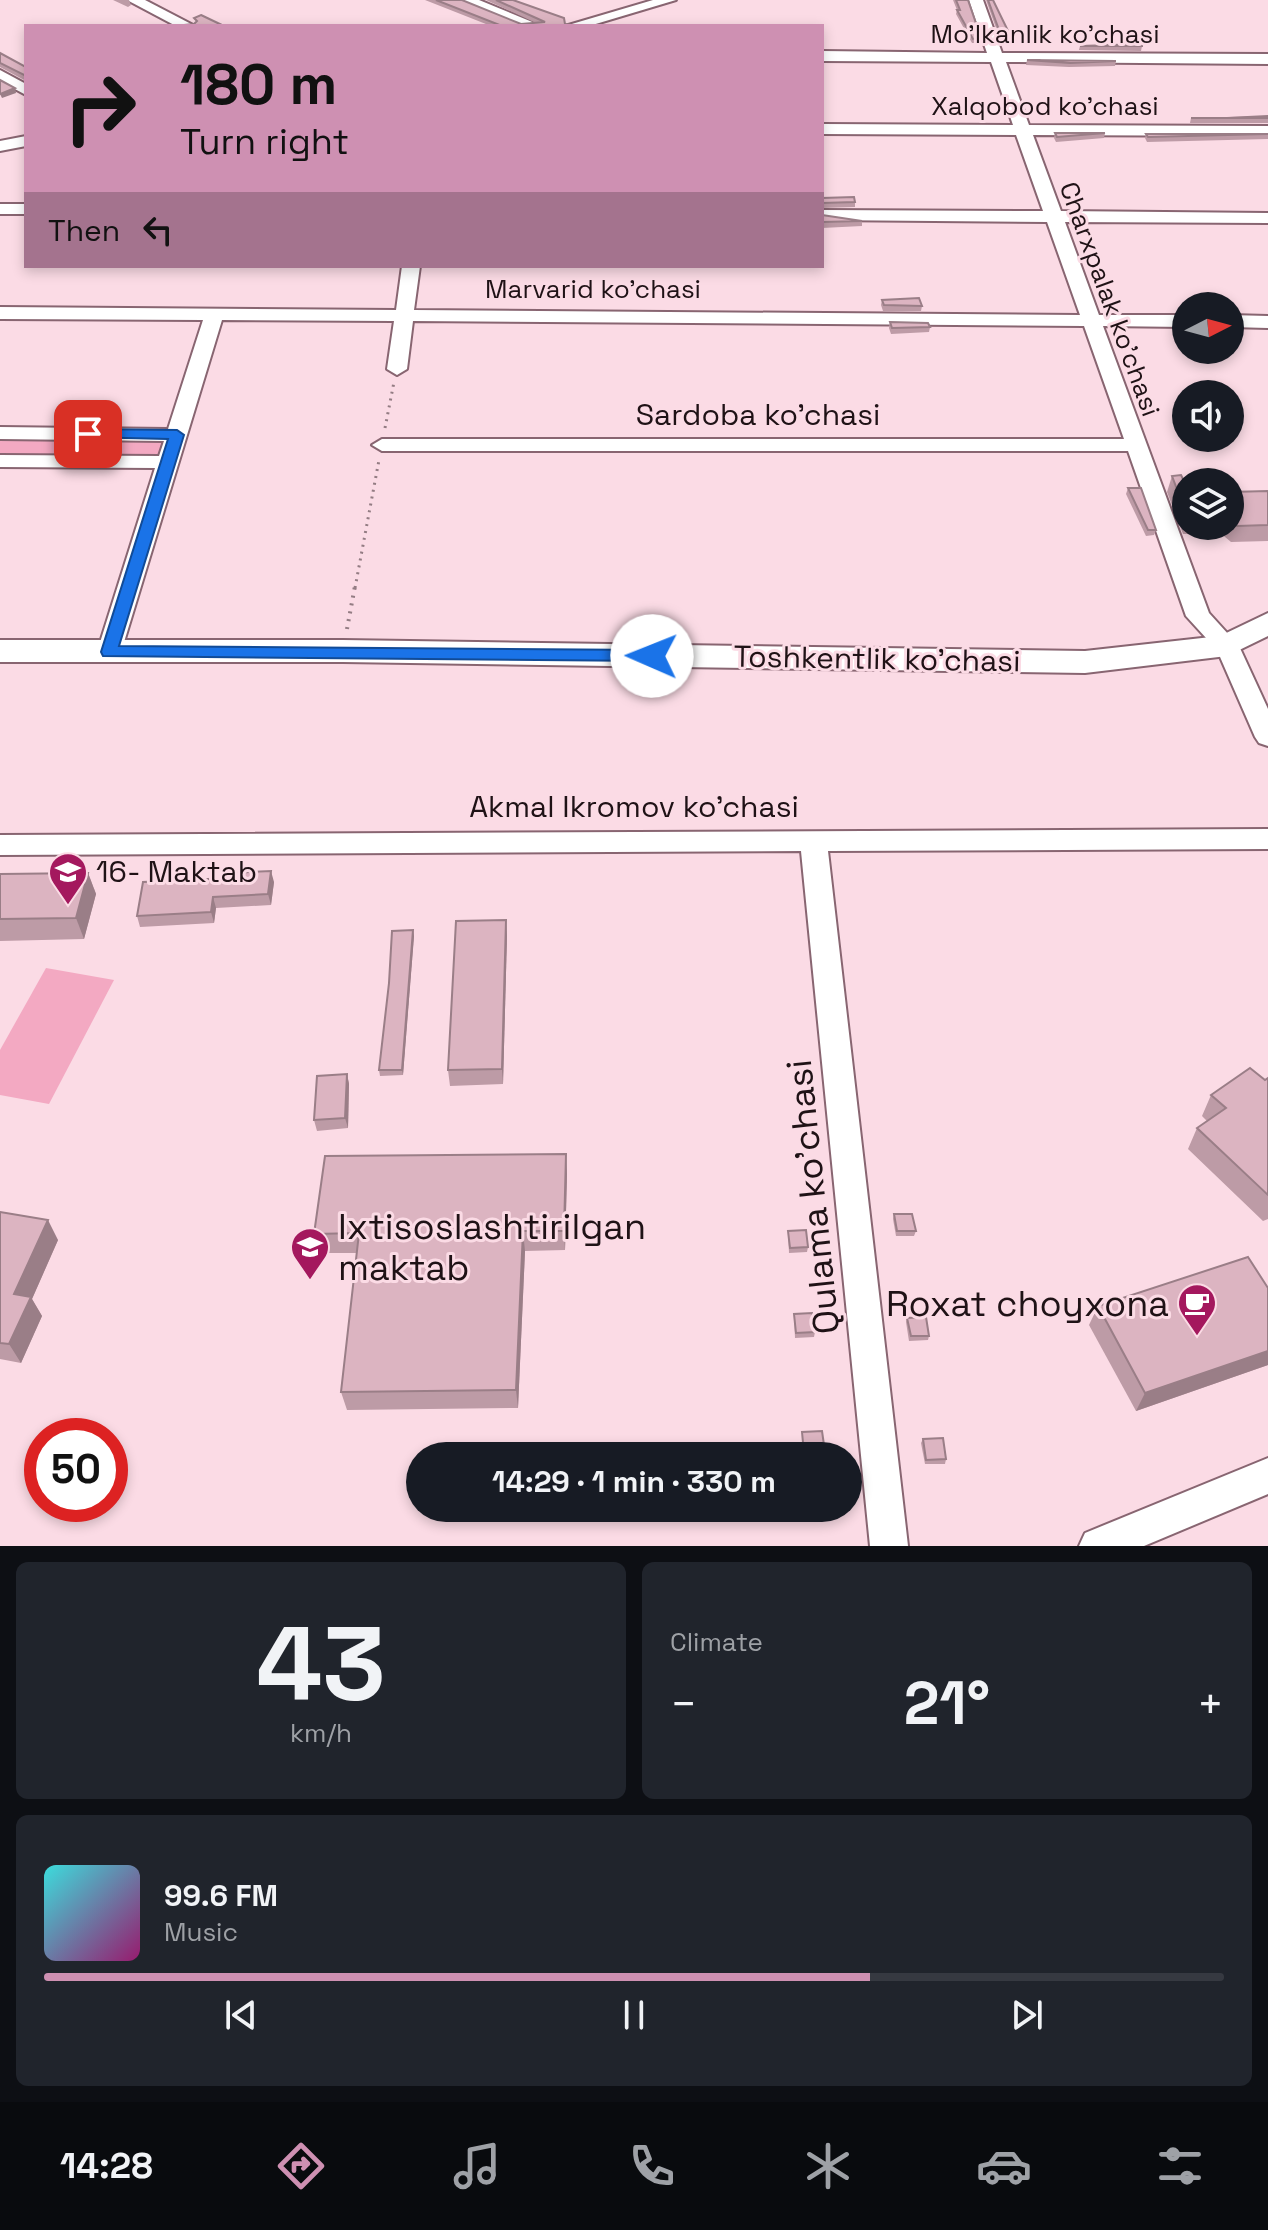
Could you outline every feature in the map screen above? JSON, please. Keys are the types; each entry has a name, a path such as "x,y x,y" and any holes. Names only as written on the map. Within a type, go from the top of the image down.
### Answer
{"main road":[{"name":"Toshkentlik ko'chasi","path":"0,651 343,651 1085,662 1227,646 1268,623"}],"street":[{"path":"134,0 184,24"},
{"path":"466,0 530,24"},
{"path":"579,24 669,0"},
{"name":"Charxpalak ko'chasi","path":"976,0 1088,319 1198,616 1227,646 1268,737"},
{"name":"Mo'lkanlik ko'chasi","path":"824,56 1268,59"},
{"path":"0,75 24,89"},
{"name":"Xalqobod ko'chasi","path":"824,129 1268,131"},
{"path":"0,146 24,141"},
{"path":"0,209 24,209"},
{"path":"824,215 1268,218"},
{"path":"397,369 411,268"},
{"name":"Marvarid ko'chasi","path":"0,313 1172,321"},
{"path":"109,652 214,314"},
{"path":"1244,321 1268,322"},
{"path":"0,433 177,435"},
{"name":"Sardoba ko'chasi","path":"382,445 1135,445"},
{"path":"0,461 168,462"},
{"name":"Akmal Ikromov ko'chasi","path":"0,845 1268,839"},
{"name":"Qulama ko'chasi","path":"813,840 889,1546"},
{"path":"1098,1546 1268,1476"}],"path":[{"path":"343,651 397,369"}],"shaded area":[{"path":"0,439 165,441 158,458 0,456"},
{"path":"46,968 114,980 49,1104 0,1095 0,1050"}],"building":[{"path":"436,0 462,0 521,24 497,24"},
{"path":"496,0 513,0 564,18 565,24 521,24 545,22"},
{"path":"956,0 968,0 981,38 973,39 957,10 960,10"},
{"path":"988,0 993,0 1011,37 1002,38"},
{"path":"201,15 220,24 194,24 197,21 194,18"},
{"path":"1142,44 1142,46 1080,46"},
{"path":"0,53 24,66 24,75 0,63"},
{"path":"1027,60 1116,61 1070,63"},
{"path":"0,80 15,88 0,94"},
{"path":"1268,116 1268,118 1227,118"},
{"path":"1055,133 1105,133 1057,137"},
{"path":"1146,134 1268,134 1148,137"},
{"path":"854,197 855,202 824,203 824,198"},
{"path":"824,215 862,221 824,222"},
{"path":"919,298 922,306 884,305 882,300"},
{"path":"890,322 928,323 930,327 892,328"},
{"path":"1128,488 1141,488 1156,530 1148,530"},
{"path":"1268,491 1268,525 1244,526 1244,492"},
{"path":"271,871 268,894 213,897 211,912 137,916 143,882 229,878 229,873"},
{"path":"88,873 76,918 0,919 0,874"},
{"path":"506,920 502,1069 448,1070 456,921"},
{"path":"413,930 402,1070 379,1070 392,931"},
{"path":"1250,1068 1265,1080 1268,1078 1268,1195 1197,1128 1226,1108 1211,1095"},
{"path":"347,1074 345,1118 314,1120 317,1076"},
{"path":"566,1154 564,1231 523,1231 516,1390 341,1392 359,1233 314,1234 325,1156"},
{"path":"0,1212 48,1220 14,1294 31,1297 9,1344 0,1343"},
{"path":"894,1214 912,1214 916,1231 897,1231"},
{"path":"806,1230 808,1247 790,1248 788,1231"},
{"path":"1248,1257 1268,1288 1268,1351 1145,1393 1098,1306"},
{"path":"812,1313 815,1332 796,1333 794,1314"},
{"path":"926,1317 929,1336 911,1336 907,1318"},
{"path":"822,1431 824,1442 803,1442 802,1432"},
{"path":"943,1438 946,1459 926,1460 923,1439"}],"place":[{"name":"16- Maktab","path":"68,906"},
{"name":"Ixtisoslashtirilgan maktab","path":"310,1281"},
{"name":"Roxat choyxona","path":"1197,1337"}],"route":[{"path":"88,434 177,435 109,652 343,651 652,656"}]}
